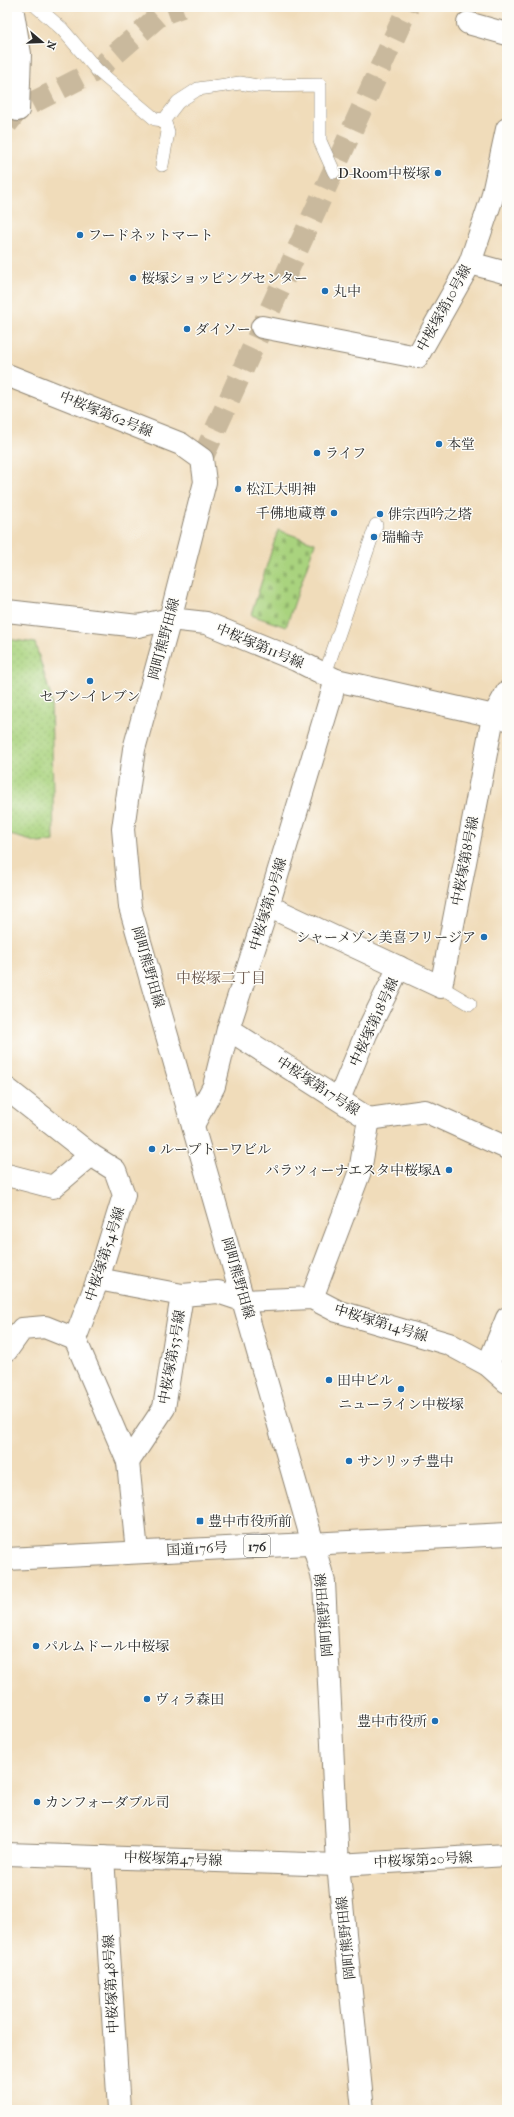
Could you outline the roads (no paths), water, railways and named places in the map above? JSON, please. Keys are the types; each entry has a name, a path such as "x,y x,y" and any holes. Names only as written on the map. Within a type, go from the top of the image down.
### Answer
{"main road":[{"path":"12,7 20,54 18,110"},
{"path":"468,22 507,34"},
{"name":"中桜塚第10号線","path":"262,327 417,357 470,263 492,198 507,129"},
{"path":"470,263 507,273"},
{"name":"中桜塚第62号線","path":"7,375 181,444 202,459"},
{"name":"岡町熊野田線","path":"202,459 205,482 170,619 134,749 123,829 130,907 245,1301 324,1582 338,1865 364,2110"},
{"name":"中桜塚第11号線","path":"7,611 138,626 170,619 206,623 296,660 330,677 500,718"},
{"name":"中桜塚第19号線","path":"193,1125 214,1086 228,1029 268,906 330,677"},
{"name":"中桜塚第8号線","path":"441,987 507,692"},
{"name":"中桜塚第18号線","path":"268,906 399,967 366,1034 339,1099"},
{"path":"399,967 441,987"},
{"name":"中桜塚第17号線","path":"228,1029 369,1119 360,1171 312,1298"},
{"name":"中桜塚第54号線","path":"7,1089 91,1155 115,1170 124,1195 98,1279 75,1339"},
{"path":"369,1119 425,1111 507,1148"},
{"path":"7,1175 53,1187 91,1155"},
{"name":"中桜塚第53号線","path":"98,1279 182,1295 218,1292 245,1301"},
{"name":"中桜塚第53号線","path":"128,1462 164,1408 182,1295"},
{"path":"245,1301 312,1298"},
{"name":"中桜塚第14号線","path":"312,1298 337,1311 449,1344 488,1365 507,1382"},
{"path":"488,1365 507,1318"},
{"path":"7,1350 22,1329 45,1327 75,1339 128,1462 137,1552"},
{"name":"国道176号","path":"7,1558 507,1534"},
{"name":"中桜塚第47号線","path":"7,1854 338,1865"},
{"name":"中桜塚第20号線","path":"338,1865 507,1855"},
{"name":"中桜塚第48号線","path":"103,1857 119,2110"}],"lane":[{"path":"37,7 62,29 97,70 155,119 164,120"},
{"path":"164,120 178,102 198,89 240,84 257,86 320,85 320,142 334,172"},
{"path":"162,165 168,132 164,120"},
{"path":"330,677 376,525"},
{"path":"441,987 470,1004"}],"tunnel":[{"path":"7,124 18,110 97,70 160,15 182,7"},
{"path":"202,459 408,7"}],"place":[{"name":"D-Room中桜塚","path":"438,173"},
{"name":"フードネットマート","path":"80,235"},
{"name":"桜塚ショッピングセンター","path":"133,278"},
{"name":"丸中","path":"325,291"},
{"name":"ダイソー","path":"187,329"},
{"name":"本堂","path":"439,444"},
{"name":"ライフ","path":"317,453"},
{"name":"松江大明神","path":"238,489"},
{"name":"千佛地蔵尊","path":"334,513"},
{"name":"俳宗西吟之塔","path":"380,514"},
{"name":"瑞輪寺","path":"374,537"},
{"name":"セブン-イレブン","path":"90,681"},
{"name":"シャーメゾン美喜フリージア","path":"484,937"},
{"name":"ループトーワビル","path":"152,1149"},
{"name":"パラツィーナエスタ中桜塚A","path":"449,1170"},
{"name":"田中ビル","path":"329,1380"},
{"name":"ニューライン中桜塚","path":"401,1389"},
{"name":"サンリッチ豊中","path":"349,1461"},
{"name":"豊中市役所前","path":"200,1521"},
{"name":"パルムドール中桜塚","path":"36,1646"},
{"name":"ヴィラ森田","path":"147,1699"},
{"name":"豊中市役所","path":"435,1721"},
{"name":"カンフォーダブル司","path":"37,1802"}],"district":[{"name":"中桜塚二丁目","path":"221,978"}]}
